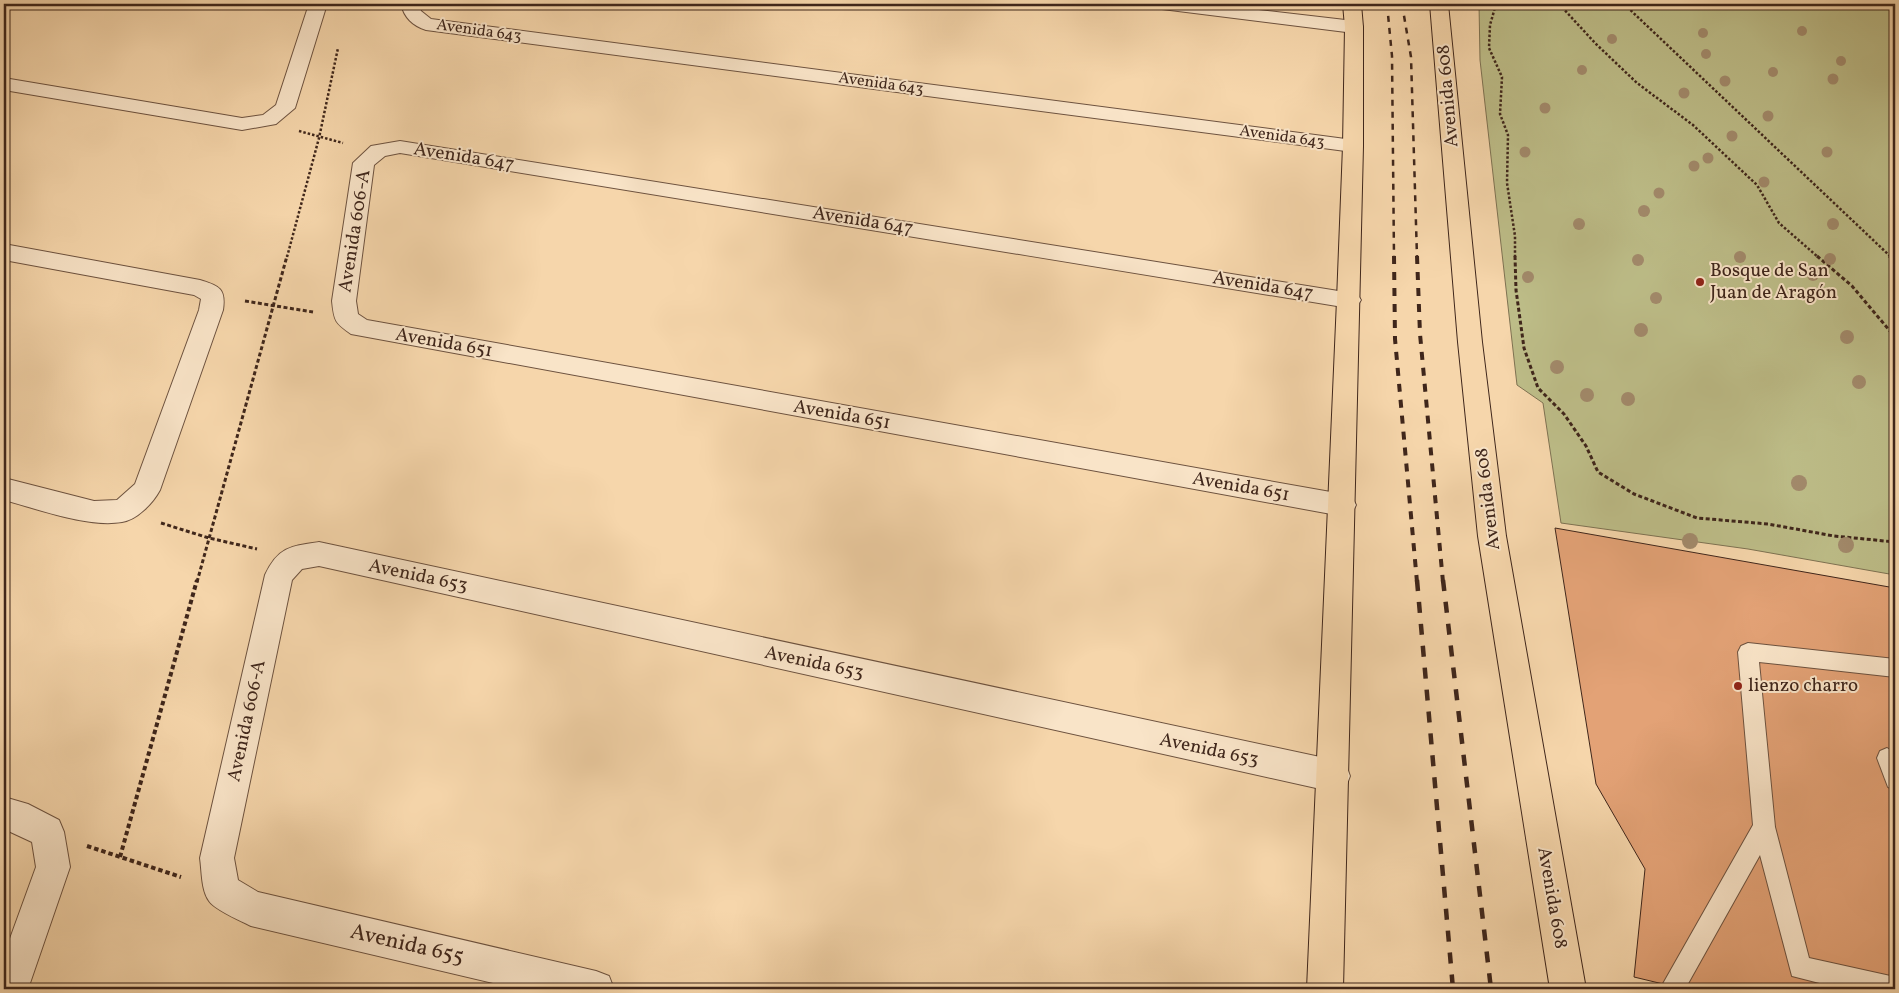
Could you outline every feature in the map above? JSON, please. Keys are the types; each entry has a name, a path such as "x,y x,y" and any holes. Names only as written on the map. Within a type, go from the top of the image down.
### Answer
{"highway":[{"name":"Avenida 608","path":"1439,4 1470,342 1492,536 1568,989"},
{"path":"1325,989 1334,776 1349,300 1353,146 1353,15"}],"street":[{"path":"4,84 242,124 269,120 285,108 318,4"},
{"path":"1162,4 1353,15"},
{"name":"Avenida 643","path":"411,8 426,24 1353,146"},
{"name":"Avenida 647","path":"378,150 400,146 1349,300"},
{"name":"Avenida 606-A","path":"346,318 344,301 364,163 378,150"},
{"path":"4,252 200,288 213,296 212,310 146,490 123,511 94,512 4,489"},
{"name":"Avenida 651","path":"346,318 360,328 1342,506"},
{"name":"Avenida 653","path":"294,558 319,554 1334,776"},
{"name":"Avenida 606-A","path":"222,890 217,858 279,575 294,558"},
{"path":"4,813 16,816 47,832 53,867 10,989"},
{"name":"Avenida 655","path":"222,890 251,908 596,989"}],"lane":[{"path":"1895,668 1748,652 1764,827 1800,968 1895,989"},
{"path":"1887,758 1895,780"},
{"path":"1672,989 1764,827"}],"path":[{"path":"1496,4 1490,25 1489,48 1502,77 1500,114 1508,135 1507,183 1515,236 1516,290 1524,348 1538,388 1564,414 1586,446 1598,472 1634,494 1698,518 1768,524 1834,536 1895,542"},
{"path":"1559,4 1637,83 1693,124 1757,185 1779,223 1852,286 1895,337"},
{"path":"1624,4 1895,261"},
{"path":"120,857 319,138 339,42"},
{"path":"269,120 319,138 378,150"},
{"path":"213,296 346,318"},
{"path":"123,511 209,538 294,558"},
{"path":"47,832 222,890"}],"green space":[{"name":"Bosque de San Juan de Aragón","path":"1479,4 1895,4 1895,575 1748,549 1561,523 1543,403 1517,385 1480,60"}],"building":[{"name":"lienzo charro","path":"1555,528 1895,588 1895,989 1684,989 1634,977 1645,869 1596,784"}],"railway":[{"path":"1387,4 1392,56 1394,257"},
{"path":"1402,4 1411,57 1417,257"},
{"path":"1394,256 1395,339 1417,582"},
{"path":"1417,256 1420,334 1443,582"},
{"path":"1417,580 1453,989"},
{"path":"1443,580 1491,989"}],"place":[{"name":"Bosque de San Juan de Aragón","path":"1700,282"},
{"name":"lienzo charro","path":"1738,686"}]}
